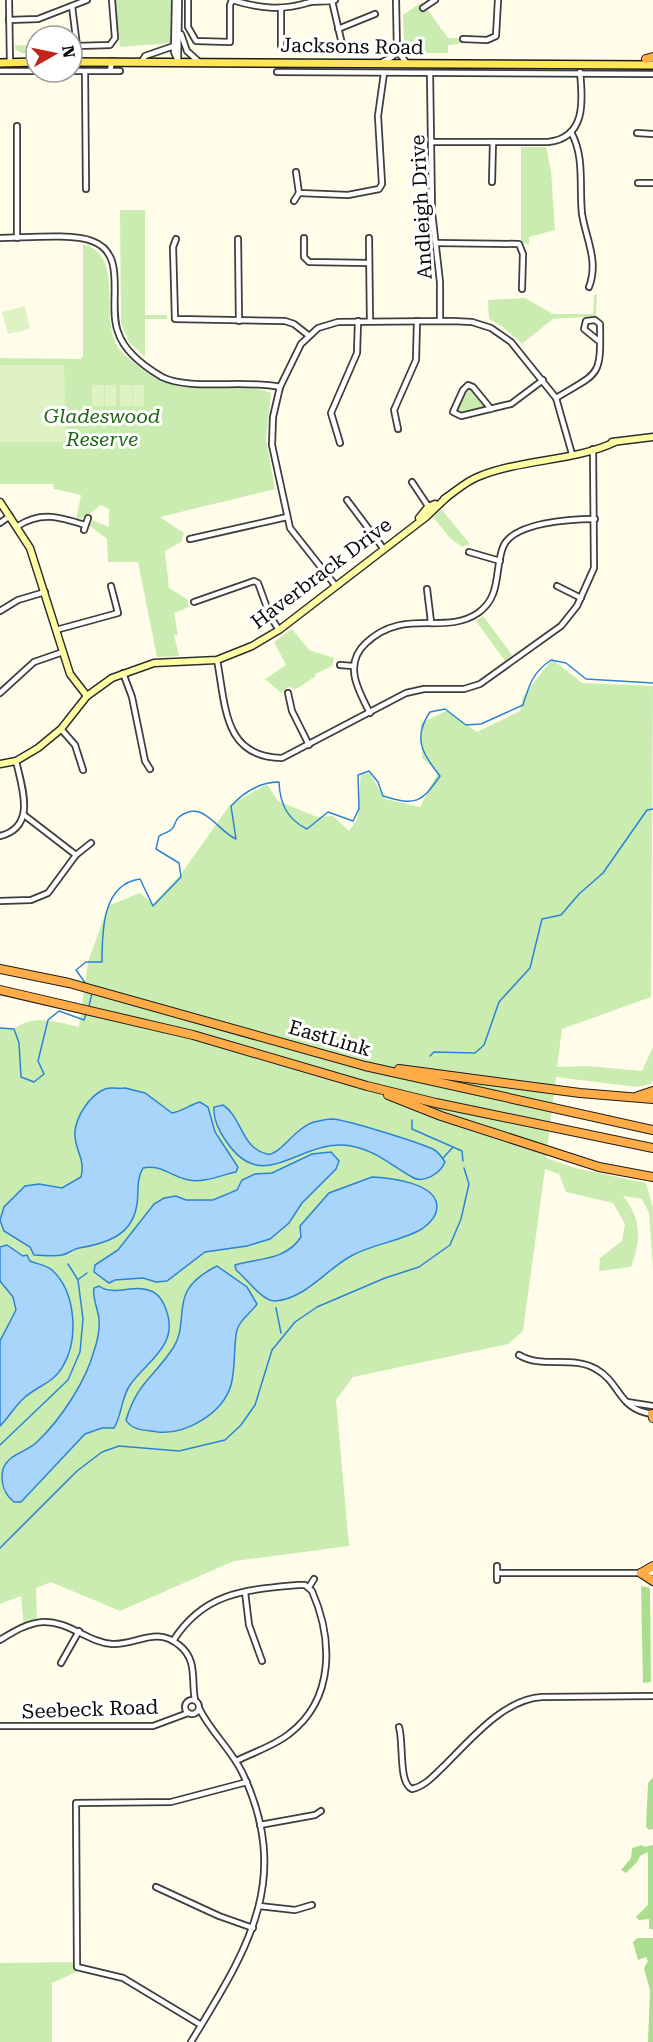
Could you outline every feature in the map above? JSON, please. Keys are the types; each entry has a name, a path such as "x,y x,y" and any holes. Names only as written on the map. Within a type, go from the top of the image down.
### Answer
{"highway":[{"name":"EastLink","path":"0,969 32,974 124,998 365,1066 653,1131"},
{"name":"EastLink","path":"0,990 194,1035 367,1086 518,1121 653,1148"},
{"path":"365,1066 653,1099"},
{"path":"367,1086 441,1116 599,1167 651,1179"},
{"path":"634,1098 653,1091"},
{"path":"653,1566 641,1573 653,1581"}],"main road":[{"name":"Jacksons Road","path":"84,62 410,64 582,63 651,60"},
{"path":"0,63 24,62"}],"street":[{"path":"9,0 10,63"},
{"path":"9,20 38,19 87,0"},
{"path":"72,6 77,46 110,45 115,38 112,0"},
{"path":"177,0 180,29 178,61"},
{"path":"177,0 174,46 178,61"},
{"path":"188,0 188,27 196,41 225,44 230,42 232,0 261,7 281,8 299,6 309,1 319,4 333,1 342,44"},
{"path":"396,0 397,51 403,60 410,64"},
{"path":"423,8 435,0"},
{"path":"463,39 487,40 496,36 498,0"},
{"path":"281,8 281,46"},
{"path":"338,29 375,14"},
{"path":"180,29 188,51 198,61"},
{"path":"142,61 145,56 174,46"},
{"path":"376,64 390,59 397,51"},
{"path":"110,71 112,61"},
{"path":"358,63 358,73"},
{"path":"432,142 553,141 570,133 581,115 582,63"},
{"path":"0,71 24,71"},
{"path":"86,189 85,72 120,71"},
{"path":"277,72 653,74"},
{"path":"299,194 348,195 379,189 382,184 378,116 381,73"},
{"name":"Andleigh Drive","path":"433,73 432,212 437,243 440,321"},
{"path":"17,126 17,238"},
{"path":"570,133 578,148 582,214 592,247 589,287"},
{"path":"637,133 653,134"},
{"path":"492,182 493,142"},
{"path":"294,201 299,194 296,172"},
{"path":"638,183 653,183"},
{"path":"0,238 82,238 93,241 104,248 114,267 114,315 118,334 132,354 164,378 185,382 264,385 280,389"},
{"path":"176,238 173,248 175,319 288,321 308,336"},
{"path":"304,238 304,256 309,262 369,263"},
{"path":"369,238 370,321"},
{"path":"238,239 238,321"},
{"path":"437,243 519,244 523,251 522,289"},
{"path":"556,398 597,372 600,342 599,323 595,320 586,321 584,329 600,342"},
{"path":"340,443 332,413 357,353 358,321"},
{"path":"335,585 294,534 287,517 272,445 273,417 280,389 308,336 327,324 358,321 472,322 496,330 511,342 556,398 572,452"},
{"path":"398,429 394,410 416,360 417,321"},
{"path":"491,409 473,387 468,385 463,390 453,412 459,416 491,409 520,399 543,380"},
{"name":"Haverbrack Drive","path":"0,764 16,761 61,729 87,696 123,673 153,663 216,660 252,646 279,630 412,525 429,508 480,475 572,452 594,450 615,442 653,437"},
{"path":"216,660 235,737 247,752 264,758 282,758 410,691 464,688 480,684 561,626 580,598 594,568 594,450"},
{"path":"412,482 429,508"},
{"path":"347,500 383,548"},
{"path":"0,502 18,526 30,548 70,674 87,696"},
{"path":"0,523 10,516"},
{"path":"18,526 33,517 47,516 60,517 85,527 88,518"},
{"path":"190,539 287,517"},
{"path":"370,713 356,684 353,666 361,648 382,630 400,624 462,620 480,612 494,592 504,545 519,531 569,519 595,519"},
{"path":"469,552 500,561"},
{"path":"194,602 254,581 258,583 270,616 279,630"},
{"path":"56,630 118,613 111,586"},
{"path":"557,586 580,598"},
{"path":"427,589 431,622"},
{"path":"0,611 18,600 45,592"},
{"path":"0,693 34,662 63,651"},
{"path":"340,665 353,666"},
{"path":"123,673 132,698 145,761 150,770"},
{"path":"288,693 292,711 309,745"},
{"path":"61,729 75,745 83,770"},
{"path":"0,836 12,832 24,815 25,804 16,761"},
{"path":"24,815 76,855"},
{"path":"0,901 31,900 48,893 76,855 91,843"},
{"path":"519,1355 529,1361 577,1362 590,1366 603,1374 625,1402 636,1410 653,1413"},
{"path":"497,1566 497,1576 653,1573"},
{"path":"309,1587 314,1580"},
{"path":"173,1641 186,1623 201,1609 224,1597 296,1585 309,1587"},
{"path":"236,1761 290,1733 306,1718 320,1694 327,1667 327,1651 315,1598 309,1587"},
{"path":"245,1592 249,1625 262,1661"},
{"path":"0,1640 24,1627 41,1623 63,1624 111,1644 153,1636 173,1641 185,1651 192,1663 195,1700 204,1718 236,1761 247,1782 260,1826 263,1870 254,1928 239,1964 191,2042"},
{"path":"61,1663 79,1632"},
{"path":"193,1690 184,1706 188,1713 204,1718"},
{"path":"399,1727 402,1739 404,1779 408,1788 414,1789 429,1781 502,1712 529,1699 542,1696 653,1696"},
{"path":"188,1701 195,1700"},
{"name":"Seebeck Road","path":"179,1715 184,1706"},
{"path":"194,1713 199,1707"},
{"name":"Seebeck Road","path":"0,1726 153,1726 188,1713"},
{"path":"201,2025 123,1978 77,1967 74,1801 174,1802 247,1782"},
{"path":"260,1826 315,1815 321,1811"},
{"path":"156,1887 219,1916 254,1928"},
{"path":"259,1906 295,1910 312,1905"}],"green space":[{"path":"115,0 174,0 171,43 120,47"},
{"path":"422,2 448,38 459,38 459,44 448,45 448,53 408,53 404,47 403,15"},
{"path":"15,45 24,45 24,53 21,53 15,49"},
{"path":"521,147 546,147 551,171 555,230 529,237 529,245 521,242"},
{"path":"120,210 145,210 145,315 167,315 167,319 145,319 145,357 129,342 121,323"},
{"name":"Gladeswood Reserve","path":"83,244 96,251 104,261 108,274 110,321 119,349 143,370 176,386 238,387 271,393 266,439 275,489 160,517 184,533 181,542 165,551 169,588 187,599 189,607 174,613 178,635 174,635 179,656 157,657 138,562 108,562 107,539 90,526 92,520 109,527 109,509 101,505 85,517 76,519 81,495 54,489 53,484 0,484 0,358 81,359 83,356"},
{"path":"597,294 596,316 553,319 522,344 503,327 489,319 488,300 525,298 553,314 593,314 594,295"},
{"path":"25,306 30,329 8,334 2,312"},
{"path":"0,365 64,365 66,439 63,442 0,442"},
{"path":"92,385 104,385 104,406 92,406"},
{"path":"105,385 116,385 116,406 105,406"},
{"path":"120,385 132,385 132,406 120,406"},
{"path":"133,385 144,385 144,406 133,406"},
{"path":"468,388 472,389 484,407 459,413 457,407"},
{"path":"442,510 470,544 462,547 450,538 433,517"},
{"path":"483,616 512,655 505,661 476,621"},
{"path":"292,629 309,650 334,658 332,666 315,674 316,676 296,689 288,687 281,693 265,679 286,665 274,642"},
{"path":"552,659 582,683 653,686 651,997 562,1029 557,1067 587,1066 642,1071 653,1047 653,1080 651,1084 637,1087 556,1077 546,1158 575,1168 646,1183 653,1208 653,1268 649,1213 642,1199 623,1196 634,1213 638,1230 637,1247 631,1267 599,1271 600,1258 622,1241 625,1224 613,1203 566,1192 559,1174 545,1169 523,1331 508,1344 353,1377 336,1400 349,1546 234,1561 120,1611 51,1582 36,1588 37,1623 24,1627 21,1596 0,1604 0,1027 14,1029 22,1024 45,1020 79,1027 88,962 108,906 140,893 153,904 181,874 229,806 267,784 278,801 317,817 333,816 349,831 357,820 361,773 370,774 385,799 420,807 438,772 422,758 421,723 446,711 477,732 520,711 523,697"},
{"path":"641,1586 650,1588 651,1682 643,1683"},
{"path":"653,1777 653,1829 649,1830 646,1827 648,1783"},
{"path":"642,1845 644,1847 653,1845 653,1929 649,1929 649,1919 639,1920 636,1917 648,1905 648,1852 640,1856 626,1873 621,1870 631,1858 632,1848"},
{"path":"637,1938 653,1938 653,2042 648,2042 650,1991 644,1968 648,1961 646,1957 638,1960 633,1942"},
{"path":"76,1962 80,1970 52,1983 52,2042 0,2042 0,1963"}],"water":[{"path":"107,1088 125,1088 145,1093 172,1113 200,1102 208,1107 215,1132 238,1167 236,1172 195,1181 161,1169 143,1168 139,1178 138,1198 133,1219 122,1233 106,1241 64,1254 34,1255 30,1247 4,1231 0,1220 4,1207 25,1186 39,1184 62,1188 81,1177 82,1164 75,1131 81,1112 99,1092"},
{"path":"223,1105 234,1117 252,1146 267,1154 277,1151 307,1125 332,1119 367,1127 433,1149 445,1162 431,1177 416,1179 368,1151 351,1146 333,1146 315,1149 284,1162 254,1165 240,1157 221,1133 214,1107"},
{"path":"331,1152 339,1161 336,1169 302,1203 289,1223 270,1239 247,1246 205,1252 167,1281 156,1282 143,1278 115,1280 109,1283 94,1272 95,1265 118,1250 154,1204 164,1198 176,1196 186,1200 213,1200 237,1190 242,1180 255,1174 272,1173 312,1154"},
{"path":"372,1177 412,1183 430,1192 437,1207 434,1217 425,1227 414,1233 353,1255 297,1295 286,1299 275,1301 265,1298 236,1270 235,1265 272,1257 288,1250 301,1237 300,1226 329,1193"},
{"path":"7,1245 23,1256 27,1255 30,1261 50,1268 60,1279 70,1303 73,1330 68,1355 59,1372 24,1398 0,1426 0,1341 16,1310 13,1297 0,1281 0,1247"},
{"path":"217,1266 247,1287 257,1304 237,1330 233,1378 227,1395 212,1413 180,1430 158,1432 132,1426 126,1420 135,1397 164,1361 177,1339 182,1307 190,1286 200,1276"},
{"path":"99,1286 111,1290 138,1288 157,1294 167,1312 169,1324 165,1344 130,1385 114,1428 102,1428 85,1434 21,1502 14,1502 4,1487 3,1469 10,1459 34,1445 47,1432 79,1387 97,1340 99,1319 94,1300 94,1288"}],"waterway":[{"path":"86,984 76,970 86,962 102,962 104,924 111,900 118,890 127,883 140,879 153,906 181,877 179,863 156,849 159,836 172,829 178,818 188,812 195,811 203,814 236,839 231,806 253,789 279,782 286,810 294,821 307,829 328,812 353,821 359,809 358,775 369,771 378,782 383,796 403,801 417,800 422,797 440,776 422,746 422,730 430,712 445,709 466,725 481,724 523,705 533,680 540,669 551,660 566,663 586,679 653,683"},
{"path":"430,1056 434,1052 475,1053 484,1045 499,1002 530,968 542,919 561,915 579,894 603,873 647,810 653,809"},
{"path":"89,1006 92,993"},
{"path":"0,1028 14,1029 19,1043 21,1077 34,1082 44,1074 38,1061 48,1020 59,1011 84,1020 86,1014"},
{"path":"412,1120 412,1129 462,1151 463,1161"},
{"path":"443,1158 453,1147"},
{"path":"0,1548 77,1471 102,1452 119,1446 179,1451 225,1440 241,1425 255,1405 272,1350 295,1322 317,1307 385,1278 419,1267 450,1245 461,1219 469,1184 464,1168"},
{"path":"0,1445 68,1380 80,1352 83,1319 78,1280 68,1264"},
{"path":"79,1279 87,1273"},
{"path":"276,1308 281,1333"}]}
